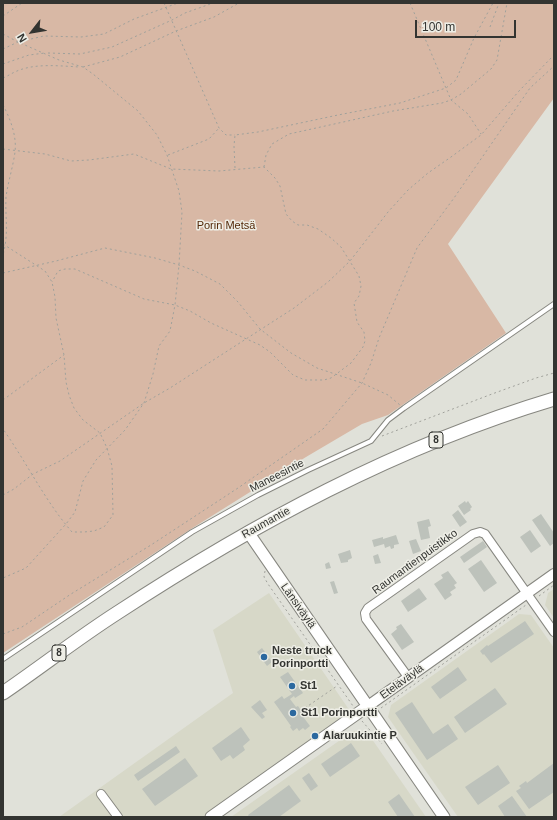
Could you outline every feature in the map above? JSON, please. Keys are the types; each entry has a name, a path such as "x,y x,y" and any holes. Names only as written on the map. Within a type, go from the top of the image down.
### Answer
{"highway":[{"name":"Raumantie","path":"3,693 115,614 248,532 305,501 413,450 471,426 554,399"}],"main road":[{"name":"Länsiväylä","path":"248,532 444,817"},
{"name":"Eteläväylä","path":"211,817 370,710"}],"street":[{"name":"Raumantienpuistikko","path":"408,677 366,619 365,613 368,608 473,534 480,532 485,534 530,597"},
{"name":"Eteläväylä","path":"370,710 408,677 530,597 554,574"},
{"path":"530,597 554,632"},
{"path":"101,794 118,817"}],"lane":[{"name":"Maneesintie","path":"3,659 192,532 258,495 371,441 388,420 404,408 554,304"}],"path":[{"path":"3,16 22,3"},
{"path":"164,3 219,128 226,135 236,136 400,103 446,88 456,80 474,38 493,3"},
{"path":"3,49 18,42 44,36 81,37 104,34 134,19 178,3"},
{"path":"3,64 29,54 80,54 98,51 130,40 184,13 213,3"},
{"path":"3,78 17,71 29,68 52,66 83,68 120,57 176,31 214,17 239,3"},
{"path":"410,3 451,100 468,114 481,135"},
{"path":"490,27 499,3"},
{"path":"264,167 266,155 272,144 289,134 393,111 442,103 451,100 460,94 491,69 497,60 507,3"},
{"path":"3,34 18,42 59,60 83,68 94,74 138,112 157,135 167,155 179,191 182,212 175,305 170,331 159,346 153,374 144,403 125,430 96,460 83,481 74,512 66,524 26,568 3,578"},
{"path":"3,495 14,489 33,474 60,461 144,403 170,388 294,308 328,282 350,261 388,212 408,190 428,173 481,135 519,90 554,55"},
{"path":"3,634 22,627 71,594 171,532 323,429 362,383 371,363 379,338 417,248 454,198 530,88 554,66"},
{"path":"3,105 9,116 16,150 6,196 7,232 6,245 3,254"},
{"path":"167,155 209,139 219,128"},
{"path":"236,136 234,146 236,169"},
{"path":"3,150 16,150 45,154 71,161 134,154 171,169 219,171 264,167 275,178 280,186 286,214 292,221 298,225 307,225 318,229 331,238 341,247 359,276 361,286 359,296 354,303 357,322 364,332 364,347 351,363 337,374 324,380 305,380 293,375 270,352 260,345 175,305 144,299 75,269 58,271 52,282"},
{"path":"3,244 38,265 45,271 52,282 55,296 56,318 64,355 66,382 69,395 74,408 82,420 100,433 107,448 112,466 113,515 104,527 94,531 72,532 53,508 33,474 3,429"},
{"path":"3,273 105,248 155,258 179,265 195,271 220,284 238,302 260,329 291,353 317,368 362,383 388,395 404,408"},
{"path":"3,400 64,355"},
{"path":"371,441 485,396 554,373"},
{"path":"269,564 264,573 264,577 360,717"},
{"path":"370,710 530,597 554,585"},
{"path":"304,708 338,685"}],"shaded area":[{"path":"554,589 554,618 545,605 548,593"},
{"path":"269,593 350,711 203,817 59,817 233,693 213,630"},
{"path":"519,614 531,615 554,648 554,817 458,817 388,717 391,705"},
{"path":"353,731 367,732 426,817 231,817"}],"green space":[{"name":"Porin Metsä","path":"3,3 554,3 554,98 448,244 506,333 388,415 362,424 306,457 191,529 3,653"}],"building":[{"path":"465,501 466,503 468,501 472,507 470,509 471,510 464,515 458,506"},
{"path":"458,510 467,522 460,527 452,515"},
{"path":"541,514 554,533 554,543 550,546 532,520"},
{"path":"429,519 431,526 428,527 430,538 421,540 417,522"},
{"path":"530,530 541,546 531,553 520,537"},
{"path":"396,535 399,544 394,545 394,548 391,549 390,546 385,548 384,544 374,547 372,540 383,537 383,539"},
{"path":"416,539 421,551 413,554 409,541"},
{"path":"483,541 487,547 464,563 460,557"},
{"path":"350,550 352,558 348,560 348,562 341,563 338,554"},
{"path":"378,554 381,563 375,564 373,556"},
{"path":"481,560 497,583 484,592 468,569"},
{"path":"329,562 331,568 326,569 325,564"},
{"path":"448,571 457,583 454,585 456,588 450,592 452,595 445,600 434,584 443,578 441,575"},
{"path":"334,581 338,593 334,594 330,582"},
{"path":"419,588 427,599 408,612 401,601"},
{"path":"525,621 534,634 491,663 480,651 487,645 488,646"},
{"path":"401,624 414,642 402,650 391,634 397,629 396,627"},
{"path":"262,648 272,662 267,666 257,652"},
{"path":"458,667 467,680 440,699 431,687"},
{"path":"288,672 303,693 290,699 296,707 298,706 304,715 306,714 308,716 304,718 310,726 305,730 303,728 299,731 297,728 293,731 274,702 282,696 284,699 292,694 280,677"},
{"path":"495,688 507,704 465,733 454,717"},
{"path":"260,700 267,710 262,713 265,717 262,719 251,707"},
{"path":"412,702 433,734 448,724 458,739 427,760 395,713"},
{"path":"241,727 250,740 243,746 245,750 233,759 230,755 221,761 212,748"},
{"path":"351,743 360,756 330,777 321,764"},
{"path":"176,746 180,752 138,781 134,775"},
{"path":"185,758 198,776 155,806 142,789"},
{"path":"554,763 554,792 529,809 516,791 521,788 519,786 526,781 527,783"},
{"path":"498,765 510,783 478,805 465,787"},
{"path":"309,773 318,786 311,791 302,778"},
{"path":"289,785 301,801 279,817 249,817 248,815"},
{"path":"399,794 415,817 398,817 388,802"},
{"path":"512,796 527,817 505,817 498,806"}],"place":[{"name":"Neste truck Porinportti","path":"264,657"},
{"name":"St1","path":"292,686"},
{"name":"St1 Porinportti","path":"293,713"},
{"name":"Alaruukintie P","path":"315,736"}]}
